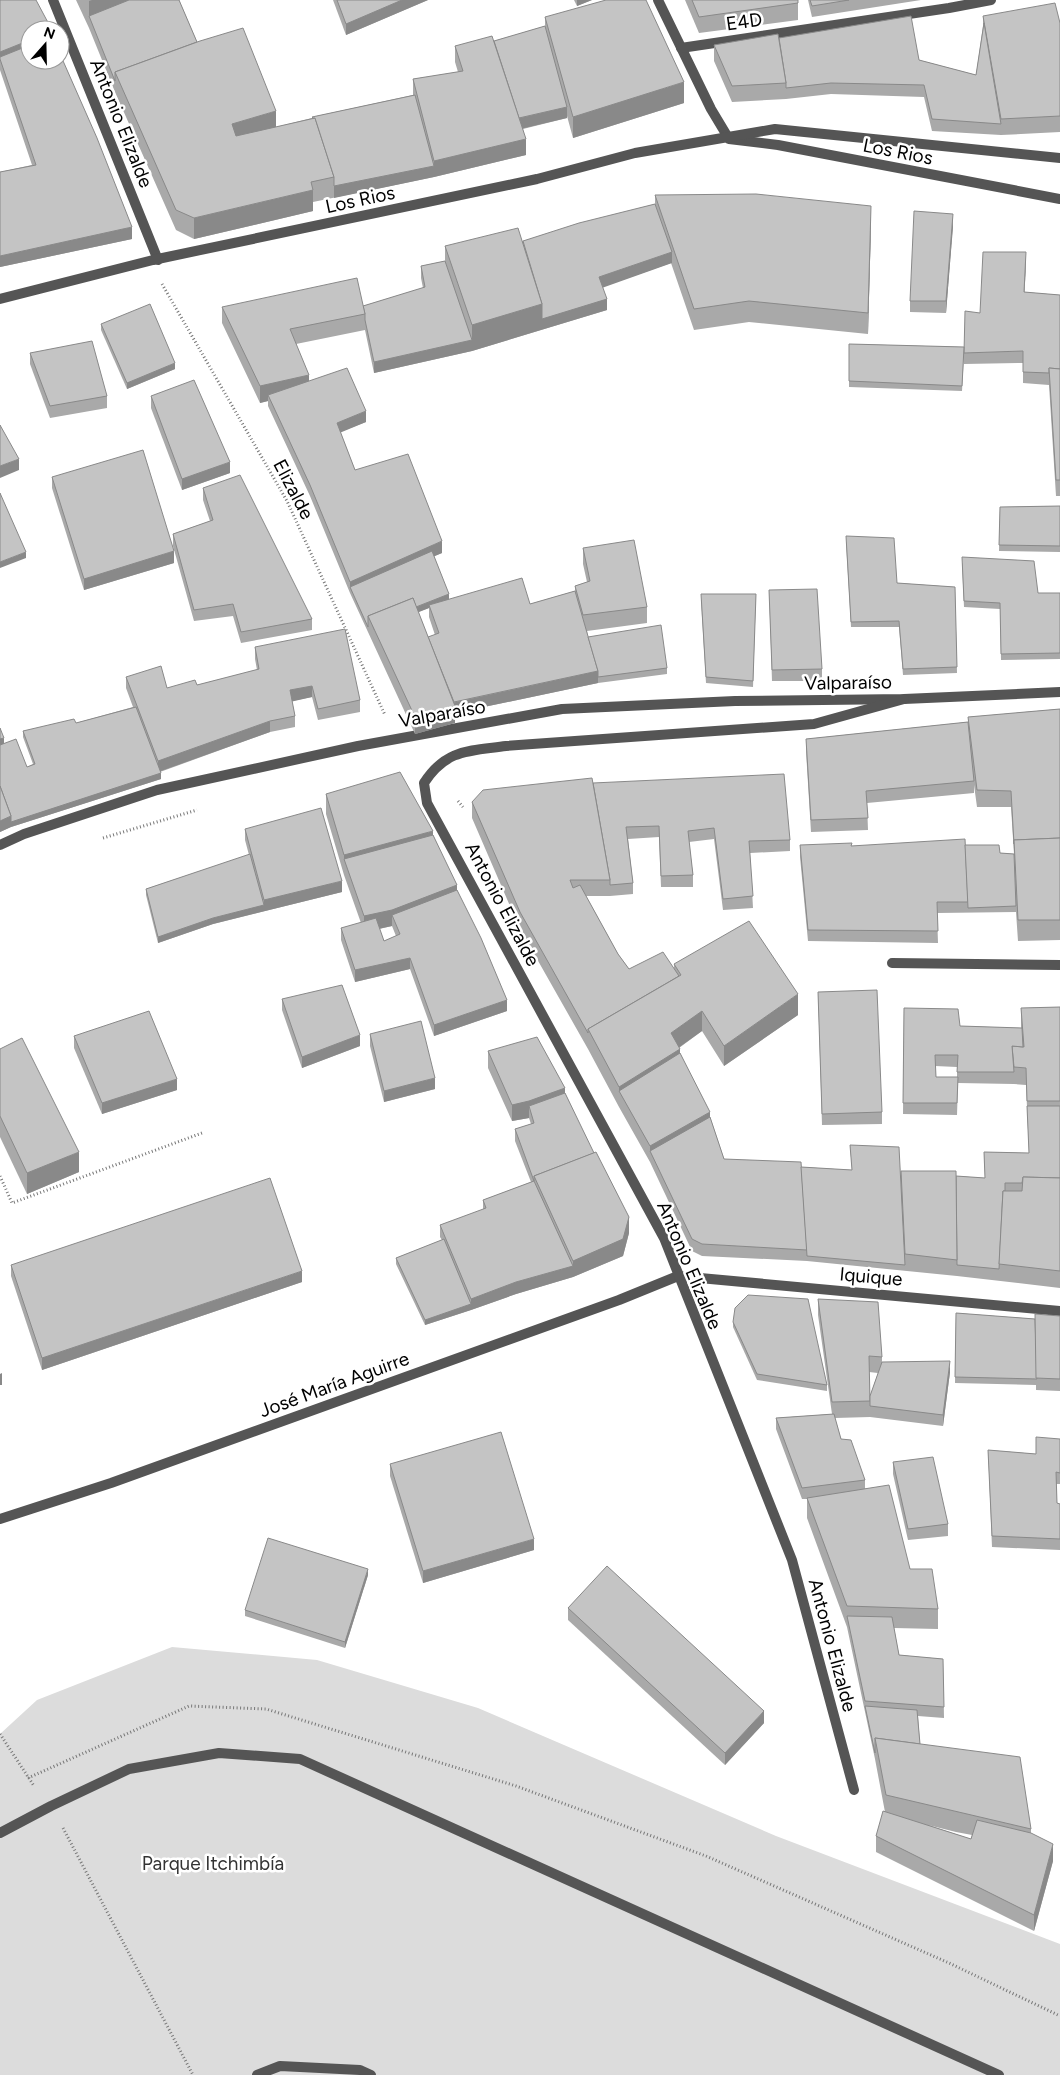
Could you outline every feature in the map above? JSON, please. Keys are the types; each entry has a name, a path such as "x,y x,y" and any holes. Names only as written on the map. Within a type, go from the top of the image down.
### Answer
{"street":[{"name":"Antonio Elizalde","path":"53,0 158,260"},
{"path":"658,0 710,109 729,139"},
{"name":"E4D","path":"681,48 939,10 990,0"},
{"name":"Los Rios","path":"0,299 158,260 537,179 635,153 729,139 775,129 1060,158"},
{"name":"Los Rios","path":"729,139 778,145 1060,199"},
{"name":"Valparaíso","path":"0,845 24,834 157,790 358,746 562,709 735,701 904,699 1060,692"},
{"name":"Valparaíso","path":"424,783 434,767 460,752 506,746 814,724 904,699"},
{"name":"Antonio Elizalde","path":"424,783 427,803 664,1238 792,1560 854,1790"},
{"path":"892,963 1060,965"},
{"name":"Iquique","path":"678,1276 1060,1311"},
{"name":"José María Aguirre","path":"0,1519 111,1483 619,1300 678,1276"},
{"path":"0,1833 51,1806 129,1769 219,1753 300,1759 999,2075"},
{"path":"257,2075 280,2066 360,2070 371,2075"}],"path":[{"name":"Elizalde","path":"162,283 287,501 385,717"},
{"path":"458,802 463,807"},
{"path":"0,1176 12,1203 202,1133"},
{"path":"28,1778 189,1706 266,1708 516,1786 706,1856 949,1963 1060,2016"},
{"path":"0,1734 28,1778 51,1806 193,2075"}],"green space":[{"name":"Parque Itchimbía","path":"172,1647 317,1660 478,1708 776,1836 1060,1944 1060,2075 0,2075 0,1734 37,1700"}],"building":[{"path":"0,0 36,0 47,20 20,20 20,44 0,52"},
{"path":"129,0 179,0 197,42 115,72 115,81 89,16"},
{"path":"337,0 402,0 346,24"},
{"path":"606,0 646,0 684,82 573,117 545,17"},
{"path":"692,0 798,0 798,3 699,17"},
{"path":"810,0 849,0 812,6"},
{"path":"1055,3 1060,23 1060,116 1001,119 983,16"},
{"path":"911,16 919,60 976,75 984,23 1001,124 932,119 924,85 831,83 786,88 779,38"},
{"path":"545,26 567,107 519,118 494,41"},
{"path":"243,28 276,111 232,124 236,136 315,118 334,177 311,182 313,190 194,218 176,210 115,72 200,41"},
{"path":"778,34 786,83 732,86 714,45"},
{"path":"492,36 526,139 434,161 413,79 463,71 455,46"},
{"path":"20,49 20,70 67,70 97,138 132,227 0,256 0,172 36,165 0,57"},
{"path":"415,95 434,166 334,186 334,177 315,118 312,117"},
{"path":"756,194 871,206 868,313 749,301 694,309 655,195"},
{"path":"655,204 672,252 599,277 607,299 542,319 542,304 523,241 579,223"},
{"path":"914,211 953,214 946,301 910,301"},
{"path":"518,228 542,304 472,325 445,246"},
{"path":"983,252 1026,252 1024,292 1060,295 1060,369 1049,368 1049,373 1023,372 1023,351 964,353 965,311 980,313"},
{"path":"445,261 472,340 374,362 363,306 425,287 421,266"},
{"path":"357,278 365,314 290,329 309,375 260,386 222,307"},
{"path":"150,304 175,363 127,383 101,324"},
{"path":"92,341 107,396 50,406 30,353"},
{"path":"849,344 964,347 962,386 849,381"},
{"path":"347,368 366,411 337,423 355,470 408,454 442,541 350,582 310,485 268,395"},
{"path":"1049,368 1060,369 1060,480 1056,480"},
{"path":"194,380 230,462 182,479 151,396"},
{"path":"0,425 19,459 0,466"},
{"path":"143,450 174,551 84,579 52,477"},
{"path":"240,475 312,619 241,632 233,604 194,610 173,534 213,520 203,488"},
{"path":"0,493 26,552 0,562"},
{"path":"1060,506 1060,546 999,545 1000,507"},
{"path":"846,536 894,538 897,583 955,587 957,667 903,669 899,621 851,622"},
{"path":"634,540 647,607 583,615 575,586 590,581 583,548"},
{"path":"432,551 449,594 416,607 413,598 368,616 368,627 350,587"},
{"path":"962,557 1034,561 1038,593 1060,593 1060,653 1001,654 1000,603 964,601"},
{"path":"522,578 530,604 575,591 598,671 454,702 428,637 439,633 429,605"},
{"path":"817,589 822,669 772,670 769,590"},
{"path":"701,594 756,594 753,681 706,677"},
{"path":"413,598 455,706 415,717 368,616"},
{"path":"661,625 667,668 598,677 588,637"},
{"path":"345,629 360,700 318,709 312,686 290,690 295,716 270,721 158,761 126,677 161,666 167,688 195,680 197,685 259,669 255,647"},
{"path":"136,707 161,773 11,822 11,816 0,786 0,745 16,739 27,767 35,764 23,731 74,719 76,723"},
{"path":"1060,709 1060,838 1014,840 1014,844 1011,791 977,790 968,717"},
{"path":"968,722 974,781 866,791 868,818 811,820 806,739"},
{"path":"0,728 4,738 0,739"},
{"path":"400,772 433,831 344,855 326,794"},
{"path":"784,774 790,840 749,841 753,896 723,899 714,828 688,831 693,875 661,876 659,826 626,827 633,883 610,885 593,783"},
{"path":"592,778 610,880 570,880 573,888 580,885 618,954 629,969 663,952 679,976 588,1029 588,1033 520,912 472,802 483,790"},
{"path":"0,786 11,816 0,821"},
{"path":"321,808 342,881 264,900 245,829"},
{"path":"433,835 457,885 392,910 364,916 344,859"},
{"path":"1060,838 1060,920 1018,920 1014,840"},
{"path":"965,839 968,902 937,902 938,931 808,930 800,845 852,843 851,846"},
{"path":"965,845 999,845 1000,853 1014,854 1016,906 968,908"},
{"path":"250,854 264,905 213,918 158,937 146,889"},
{"path":"457,890 481,938 507,1000 434,1025 410,958 355,970 341,928 376,918 384,941 400,934 392,915"},
{"path":"749,921 798,994 724,1046 702,1011 671,1033 680,1049 619,1087 588,1029 681,975 674,964"},
{"path":"342,985 360,1035 302,1057 282,999"},
{"path":"877,990 882,1112 822,1114 818,992"},
{"path":"1060,1007 1060,1101 1027,1101 1026,1068 1014,1067 1012,1046 1024,1047 1021,1008"},
{"path":"904,1008 958,1009 960,1026 1022,1028 1023,1047 1012,1046 1014,1072 957,1072 958,1055 935,1055 936,1077 958,1077 957,1103 903,1103"},
{"path":"149,1011 177,1079 102,1103 74,1036"},
{"path":"421,1021 435,1078 384,1091 370,1034"},
{"path":"537,1037 565,1088 512,1105 488,1051"},
{"path":"22,1038 79,1152 27,1173 0,1116 0,1049"},
{"path":"680,1053 710,1112 650,1146 619,1091"},
{"path":"565,1093 594,1153 534,1176 534,1181 515,1129 534,1123 529,1106"},
{"path":"1027,1106 1060,1106 1060,1178 1023,1177 1022,1183 1005,1183 999,1269 957,1265 956,1176 985,1178 984,1152 1029,1153"},
{"path":"710,1117 724,1159 801,1162 807,1250 702,1244 692,1239 650,1151"},
{"path":"850,1145 899,1147 905,1265 807,1256 801,1167 852,1170"},
{"path":"596,1152 629,1217 623,1239 573,1261 534,1176"},
{"path":"901,1171 956,1171 957,1260 905,1254"},
{"path":"1023,1177 1060,1178 1060,1271 999,1264 1003,1191 1022,1191"},
{"path":"270,1178 302,1271 42,1358 11,1265"},
{"path":"534,1181 573,1266 516,1282 471,1299 440,1225 486,1208 483,1200"},
{"path":"444,1239 471,1304 425,1320 396,1258"},
{"path":"748,1295 808,1299 827,1385 757,1374 733,1322 735,1308"},
{"path":"818,1299 878,1302 882,1357 869,1356 870,1401 832,1402"},
{"path":"956,1313 1035,1319 1037,1379 955,1377"},
{"path":"1035,1314 1060,1316 1060,1379 1036,1378"},
{"path":"950,1361 943,1415 870,1406 870,1396 882,1362"},
{"path":"834,1414 841,1439 851,1440 865,1480 802,1488 776,1418"},
{"path":"501,1432 534,1539 423,1571 390,1464"},
{"path":"1036,1437 1060,1439 1060,1473 1056,1472 1057,1503 1060,1504 1060,1539 992,1536 988,1450 1036,1454"},
{"path":"933,1457 948,1524 908,1529 893,1462"},
{"path":"889,1485 910,1569 932,1569 938,1609 847,1606 807,1498"},
{"path":"268,1538 368,1569 345,1642 245,1610"},
{"path":"607,1566 764,1711 725,1753 568,1608"},
{"path":"847,1616 892,1617 899,1655 943,1659 944,1707 865,1701"},
{"path":"865,1706 917,1710 920,1744 875,1738 875,1753"},
{"path":"875,1738 1020,1757 1031,1829 886,1795"},
{"path":"883,1811 971,1839 977,1820 1031,1833 1053,1844 1034,1915 876,1836"}]}
